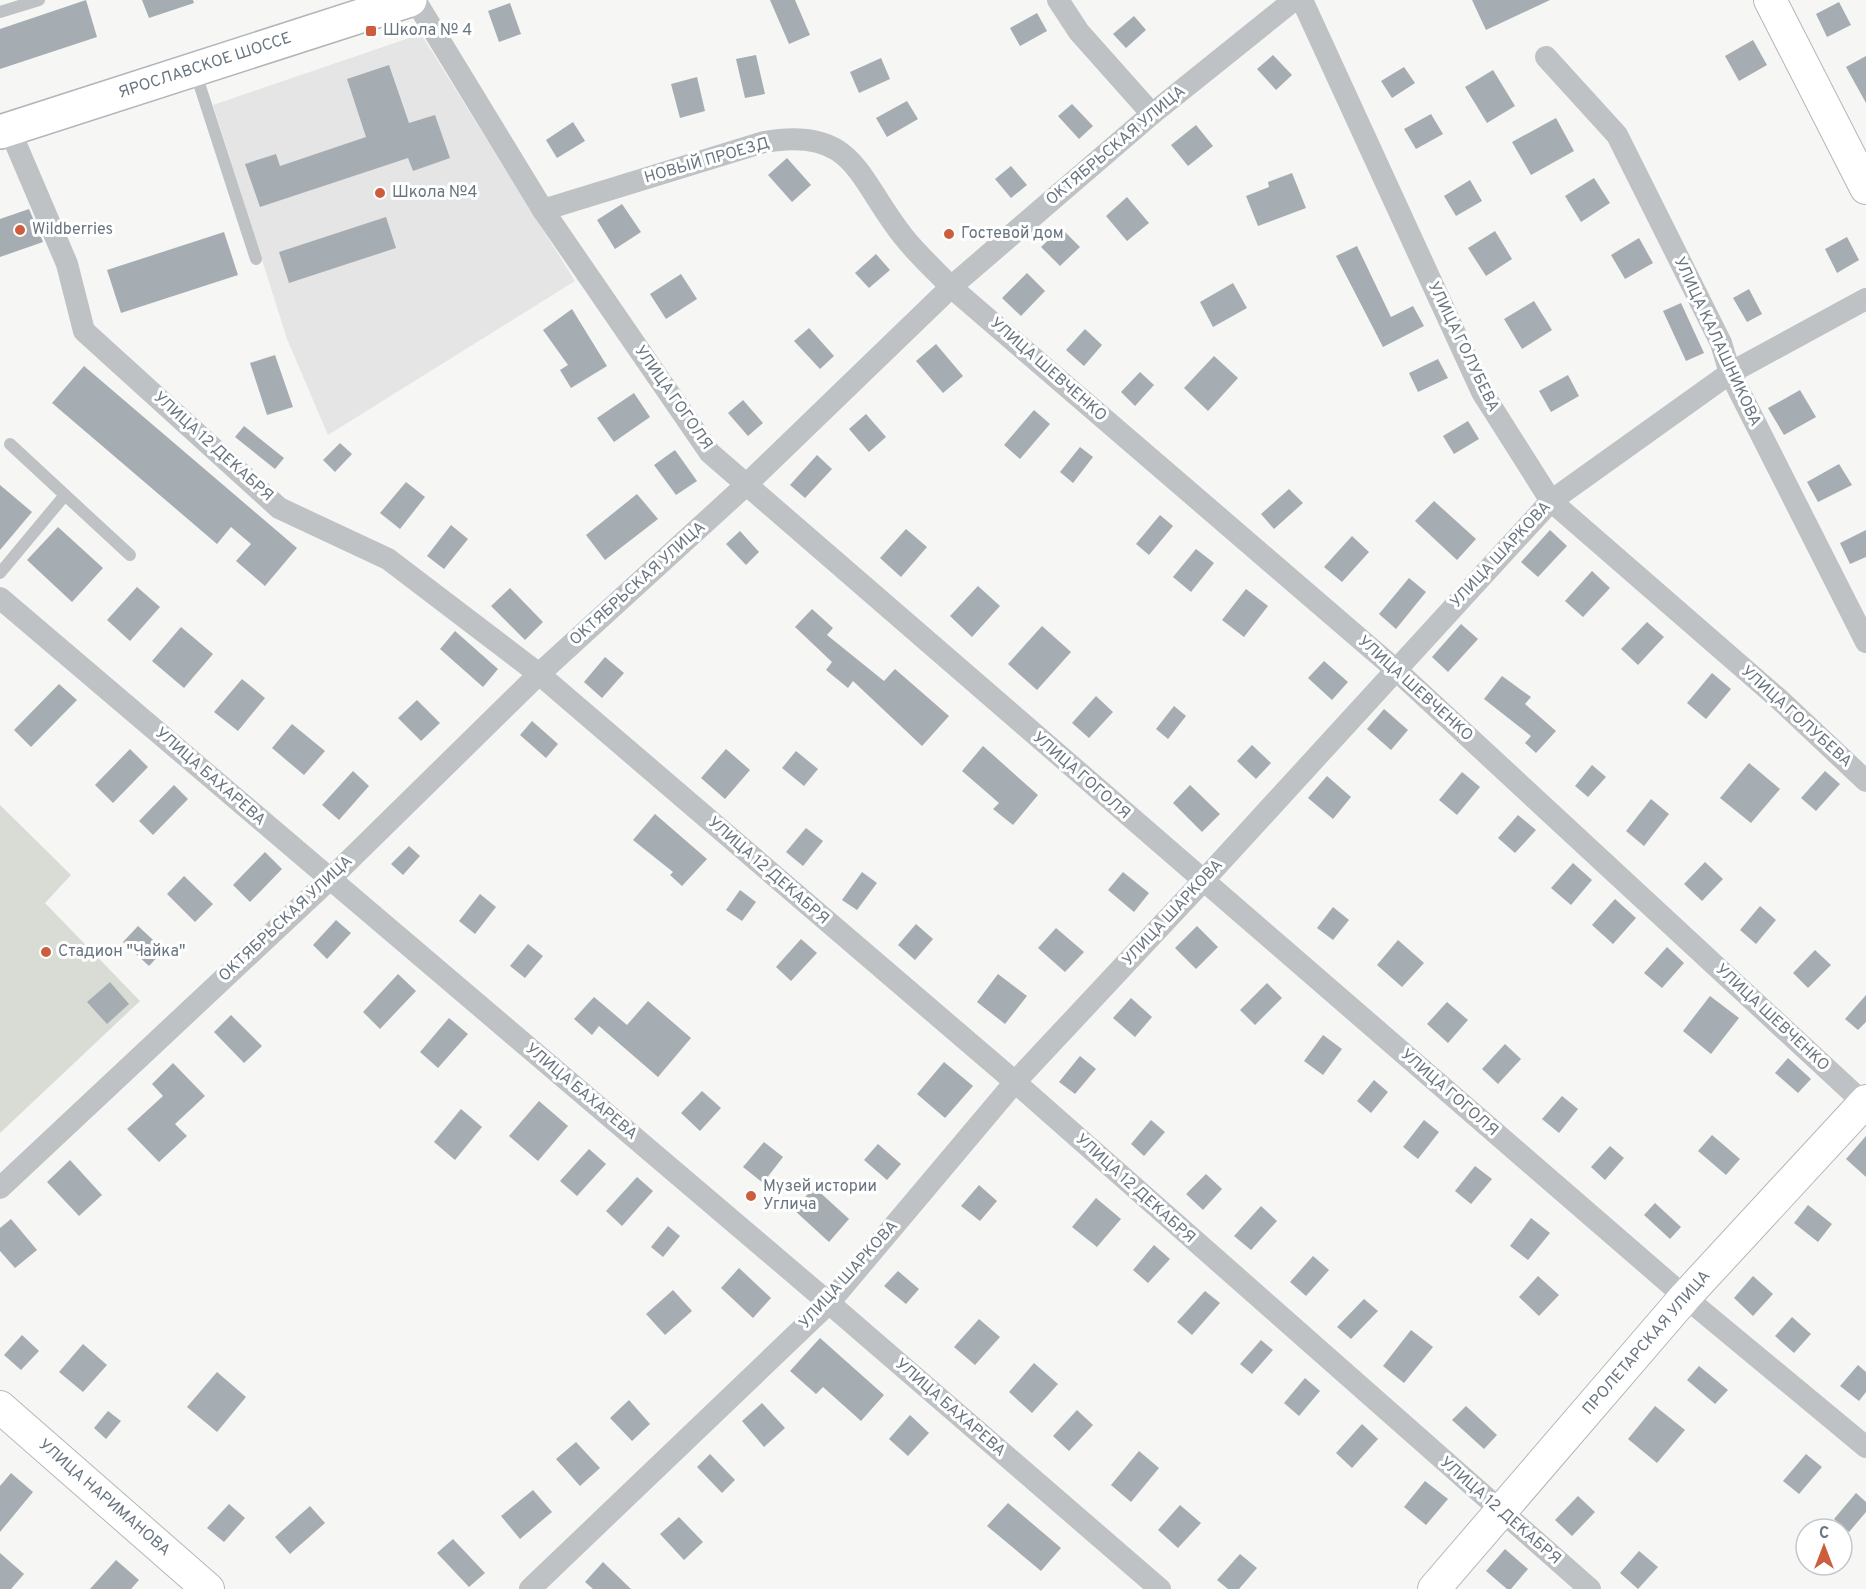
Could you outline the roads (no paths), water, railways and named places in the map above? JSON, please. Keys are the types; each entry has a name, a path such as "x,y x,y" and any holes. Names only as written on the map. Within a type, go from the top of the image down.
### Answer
{"main road":[{"name":"ЯРОСЛАВСКОЕ ШОССЕ","path":"5,130 413,0"},
{"path":"1770,0 1866,188"},
{"name":"ПРОЛЕТАРСКАЯ УЛИЦА","path":"1434,1589 1685,1297 1865,1103"},
{"name":"УЛИЦА НАРИМАНОВА","path":"0,1407 208,1589"}],"street":[{"name":"УЛИЦА ГОГОЛЯ","path":"413,0 543,210 710,453 745,486 1685,1297 1866,1447"},
{"path":"1058,0 1079,32 1152,114"},
{"name":"ОКТЯБРЬСКАЯ УЛИЦА","path":"0,1188 330,879 539,674 745,486 951,287 1152,114 1294,0"},
{"name":"УЛИЦА ГОЛУБЕВА","path":"1302,0 1482,392 1551,501 1780,700 1866,781"},
{"name":"УЛИЦА КАЛАШНИКОВА","path":"1546,57 1617,135 1720,343 1730,373 1866,642"},
{"name":"УЛИЦА 12 ДЕКАБРЯ","path":"5,130 67,264 84,331 279,508 388,559 539,674 1015,1082 1501,1513 1590,1589"},
{"name":"НОВЫЙ ПРОЕЗД","path":"543,210 764,142 785,139 813,140 830,145 849,157 903,237 951,287"},
{"name":"УЛИЦА ШЕВЧЕНКО","path":"951,287 1395,669 1865,1103"},
{"name":"УЛИЦА ШАРКОВА","path":"530,1589 829,1303 1015,1082 1203,881 1551,501 1730,373 1866,299"},
{"name":"УЛИЦА БАХАРЕВА","path":"0,598 829,1303 1160,1589"}],"lane":[{"path":"0,12 39,0"},
{"path":"194,70 256,259"},
{"path":"10,444 130,555"},
{"path":"0,573 65,495"}],"place":[{"name":"Школа № 4","path":"371,31"},
{"name":"Школа №4","path":"380,193"},
{"name":"Wildberries","path":"20,230"},
{"name":"Гостевой дом","path":"949,234"},
{"name":"Стадион \"Чайка\"","path":"46,952"},
{"name":"Музей истории Углича","path":"751,1196"}]}
